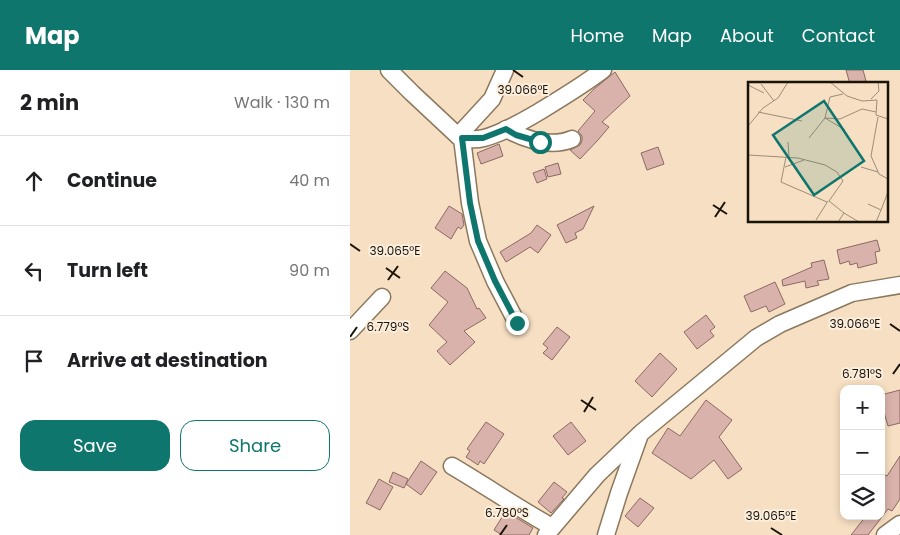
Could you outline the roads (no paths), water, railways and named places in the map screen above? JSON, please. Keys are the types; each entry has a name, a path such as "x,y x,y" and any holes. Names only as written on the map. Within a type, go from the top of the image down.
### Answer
{"street":[{"path":"388,70 460,137 483,138 515,125 563,97 603,70"},
{"path":"505,70 492,100 460,137 478,241 495,281 517,323"},
{"path":"506,129 516,135 540,142 557,143 572,139"},
{"path":"452,466 521,509 549,531 597,476 641,433 756,338 780,324 852,293 900,285"},
{"path":"350,331 382,297"},
{"path":"606,535 641,433"},
{"path":"885,535 900,524"}]}
